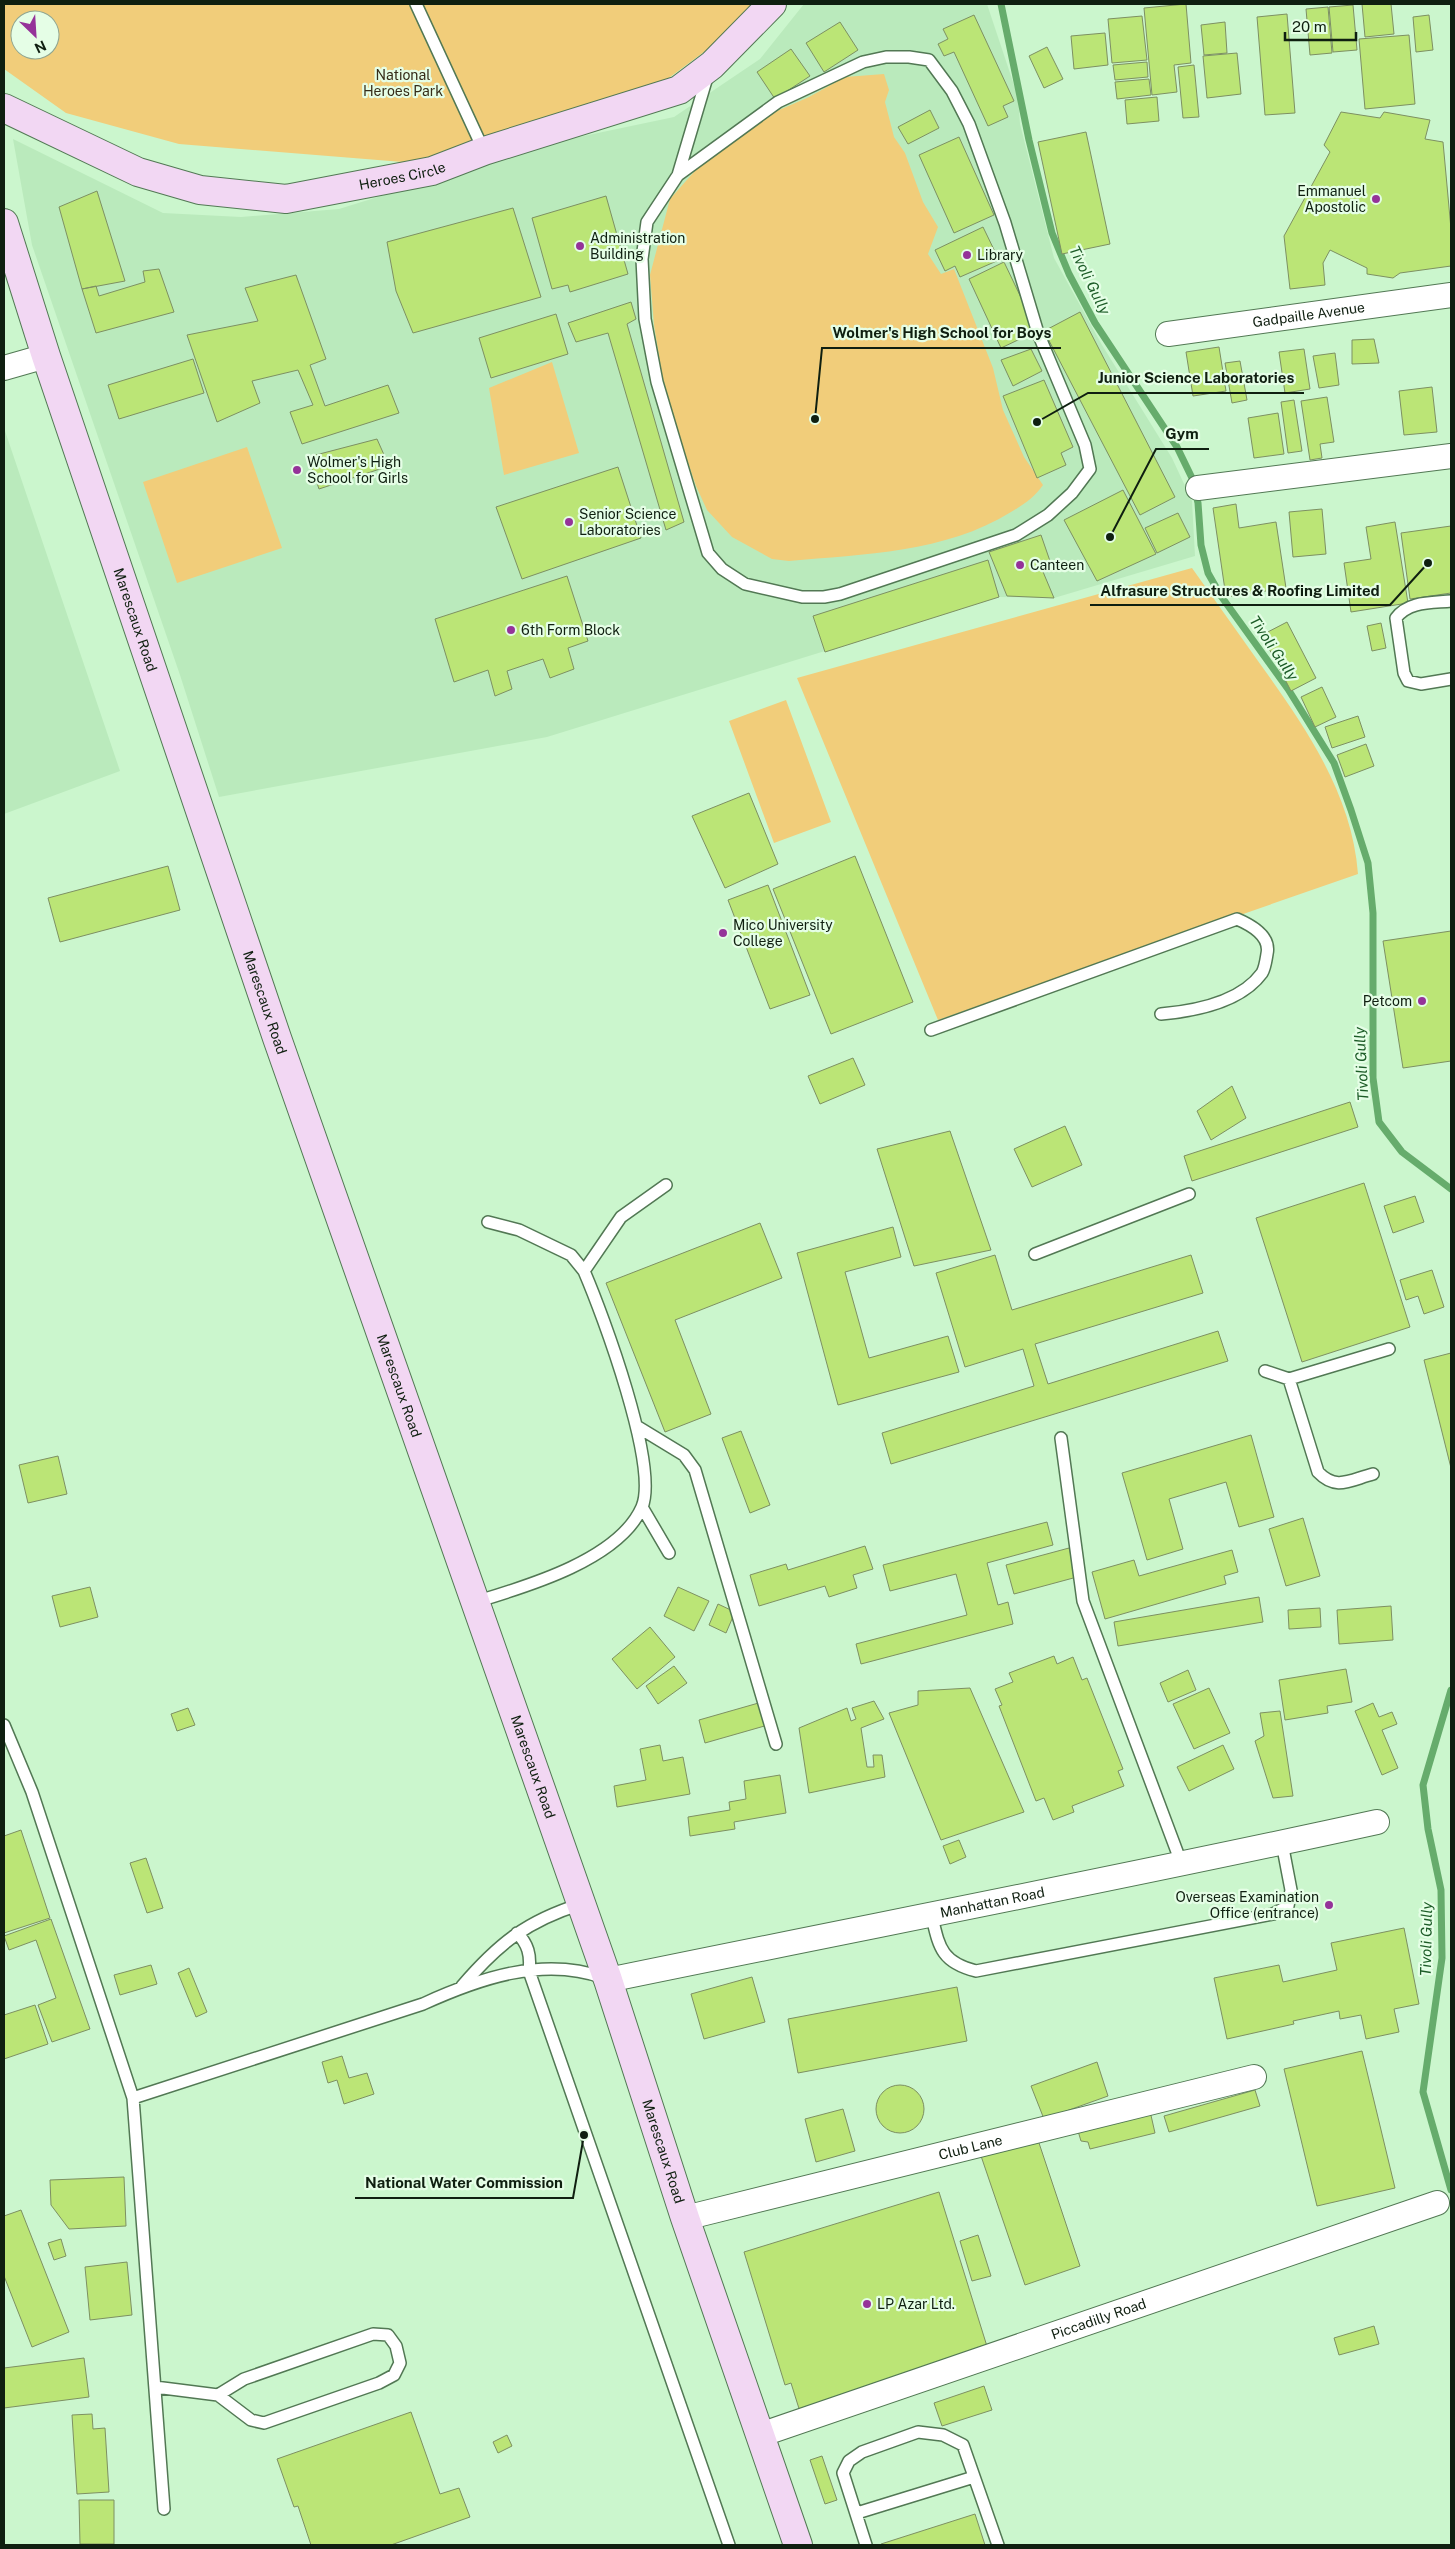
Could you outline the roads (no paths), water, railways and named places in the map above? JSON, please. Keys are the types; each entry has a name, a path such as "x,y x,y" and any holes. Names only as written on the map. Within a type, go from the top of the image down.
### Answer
{"main road":[{"name":"Heroes Circle","path":"4,108 138,172 200,190 286,199 432,171 484,151 679,90 712,65 772,4"},
{"name":"Marescaux Road","path":"4,223 46,356 280,1047 608,1980 685,2218 798,2545"}],"street":[{"name":"Gadpaille Avenue","path":"1168,334 1451,294"},
{"path":"4,368 46,356"},
{"path":"1198,488 1451,456"},
{"name":"Manhattan Road","path":"608,1980 931,1913 1182,1865 1377,1822"},
{"name":"Club Lane","path":"685,2218 1254,2077"},
{"name":"Piccadilly Road","path":"760,2435 1437,2203"}],"lane":[{"path":"416,4 484,151"},
{"path":"678,175 778,102 863,62 886,57 909,56 929,60 952,90 969,124 1005,223 1038,333 1085,445 1090,469 1072,493 1048,515 1016,535 824,597 802,597 745,584 722,569 708,553 681,468 657,382 645,319 642,259 647,222 678,175 712,65"},
{"path":"1451,601 1410,607 1401,611 1396,618 1404,673 1408,681 1422,684 1451,679"},
{"path":"931,1030 1237,919 1253,926 1263,937 1268,951 1263,972 1246,988 1213,1004 1185,1012 1161,1014"},
{"path":"584,1271 621,1217 666,1185"},
{"path":"1035,1254 1189,1194"},
{"path":"475,1602 531,1586 592,1557 611,1544 629,1526 642,1507 646,1475 638,1427 584,1271 571,1255 519,1230 488,1222"},
{"path":"1265,1371 1289,1379 1389,1349"},
{"path":"1289,1379 1318,1472 1327,1481 1336,1484 1373,1474"},
{"path":"638,1427 684,1455 695,1470 776,1744"},
{"path":"1062,1438 1083,1601 1182,1865"},
{"path":"642,1507 669,1553"},
{"path":"4,1725 32,1792 133,2098 164,2509"},
{"path":"4,1753 17,1757"},
{"path":"931,1913 940,1947 948,1959 959,1966 976,1971 1263,1916 1273,1914 1288,1906 1291,1890 1282,1843"},
{"path":"462,1986 493,1952 517,1933 550,1914 581,1904"},
{"path":"517,1933 524,1940 529,1950 529,1971 729,2545"},
{"path":"133,2098 424,2004 462,1986 508,1973 562,1968 586,1972 608,1980"},
{"path":"155,2387 218,2395 251,2420 264,2423 379,2383 394,2375 400,2363 396,2346 388,2335 373,2334 244,2379 218,2395"},
{"path":"866,2545 843,2473 849,2461 862,2452 918,2432 943,2435 963,2445 998,2545"},
{"path":"857,2513 974,2477"}],"waterway":[{"name":"Tivoli Gully","path":"1001,4 1029,140 1052,233 1069,274 1095,323 1177,447 1192,478 1198,503 1201,545 1208,573 1221,596 1288,689 1334,763 1351,810 1368,863 1373,913 1373,1078 1379,1122 1402,1152 1451,1189"},
{"name":"Tivoli Gully","path":"1451,1690 1423,1785 1428,1829 1441,1890 1442,1958 1423,2092 1451,2190"}],"place":[{"name":"Emmanuel Apostolic","path":"1376,199"},
{"name":"Administration Building","path":"580,246"},
{"name":"Library","path":"967,255"},
{"name":"Wolmer's High School for Boys","path":"815,419"},
{"name":"Junior Science Laboratories","path":"1037,422"},
{"name":"Wolmer's High School for Girls","path":"297,470"},
{"name":"Senior Science Laboratories","path":"569,522"},
{"name":"Gym","path":"1110,537"},
{"name":"Alfrasure Structures & Roofing Limited","path":"1428,563"},
{"name":"Canteen","path":"1020,565"},
{"name":"6th Form Block","path":"511,630"},
{"name":"Mico University College","path":"723,933"},
{"name":"Petcom","path":"1422,1001"},
{"name":"Overseas Examination Office (entrance)","path":"1329,1905"},
{"name":"National Water Commission","path":"584,2135"},
{"name":"LP Azar Ltd.","path":"867,2304"}],"park label":[{"name":"National Heroes Park","path":"403,84"}]}
